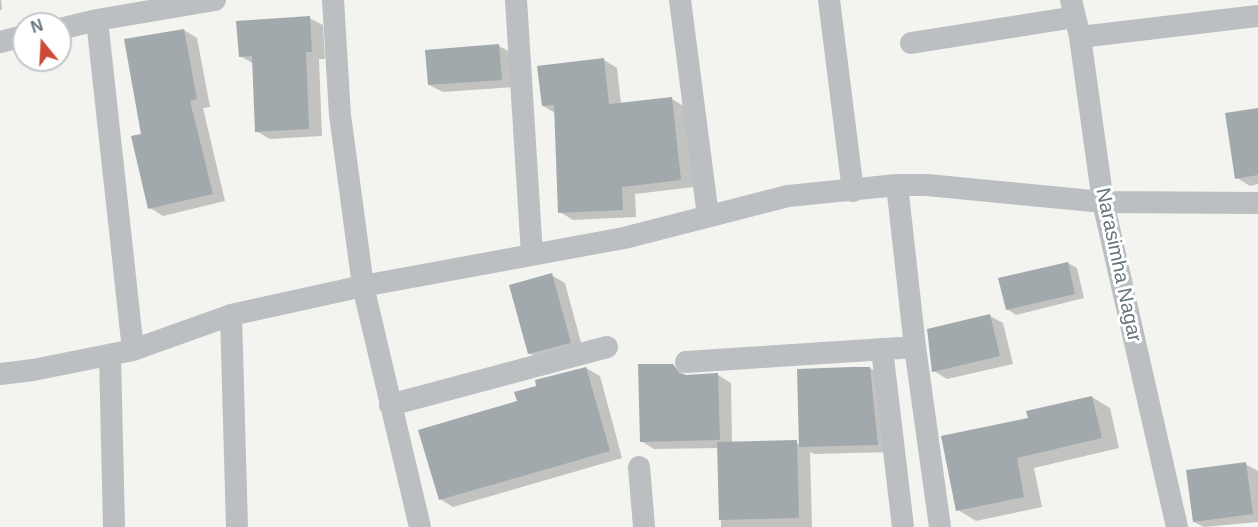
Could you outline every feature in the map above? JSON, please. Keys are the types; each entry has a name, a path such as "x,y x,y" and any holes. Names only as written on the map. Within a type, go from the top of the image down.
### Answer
{"street":[{"path":"72,25 215,0"},
{"path":"333,0 340,115 363,286 420,527"},
{"path":"516,0 532,255"},
{"path":"680,0 708,216"},
{"path":"829,0 853,191"},
{"path":"911,43 1075,18 1258,16"},
{"name":"Narasimha Nagar","path":"1075,18 1103,202 1177,527"},
{"path":"97,20 133,350"},
{"path":"897,185 915,347 939,527"},
{"path":"0,374 33,370 133,350 231,315 363,286 624,238 788,196 897,185 927,185 1103,202 1258,203"},
{"path":"231,315 237,527"},
{"path":"390,405 607,347"},
{"path":"686,362 915,347"},
{"path":"882,349 903,527"},
{"path":"111,355 114,527"},
{"path":"639,467 644,527"}],"building":[{"path":"310,16 312,52 306,52 309,129 255,132 252,56 239,57 236,21"},
{"path":"184,29 197,99 190,101 213,194 148,209 131,136 141,134 124,39"},
{"path":"499,44 502,80 428,85 425,50"},
{"path":"604,58 609,104 672,97 681,180 622,187 623,210 558,213 554,105 542,106 537,66"},
{"path":"1258,108 1258,175 1235,179 1225,113"},
{"path":"1068,262 1075,294 1006,310 998,278"},
{"path":"552,273 571,343 528,354 509,285"},
{"path":"990,314 1000,356 932,372 927,329"},
{"path":"638,364 673,364 680,374 686,375 718,373 720,440 640,442"},
{"path":"586,367 610,451 439,500 418,430 517,401 514,392 536,386 535,380"},
{"path":"870,367 878,445 799,447 797,369"},
{"path":"1092,396 1102,438 1017,458 1024,497 956,511 941,436 1028,418 1026,411"},
{"path":"797,440 799,518 719,520 717,442"},
{"path":"1246,462 1253,514 1193,522 1186,470"}]}
